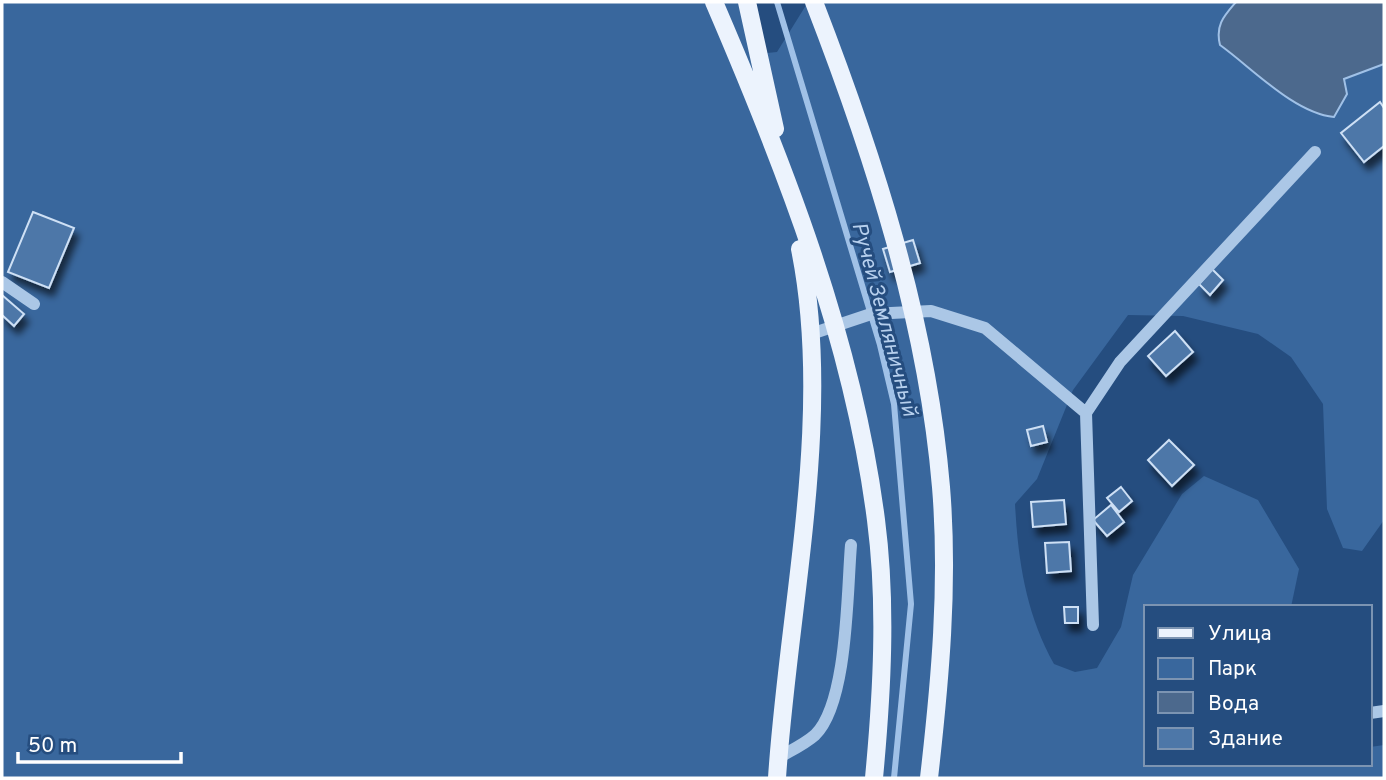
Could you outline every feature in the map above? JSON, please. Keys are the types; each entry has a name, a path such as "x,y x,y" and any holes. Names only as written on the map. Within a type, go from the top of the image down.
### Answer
{"main road":[{"path":"714,2 791,192 840,350 863,441 876,520 882,590 874,778"},
{"path":"747,2 803,263 811,334 811,449 777,778"},
{"path":"814,2 875,173 923,363 941,487 944,577 939,687 929,778"}],"street":[{"path":"1093,625 1086,413 1120,362 1315,152"},
{"path":"2,282 34,304"},
{"path":"811,334 870,314 931,311 985,328 1086,413"},
{"path":"778,758 815,734 827,718 834,699 840,675 851,545"}],"green space":[{"path":"2,2 744,2 758,54 777,52 808,2 1384,2 1384,520 1362,551 1343,548 1327,509 1323,404 1291,357 1258,334 1183,316 1128,315 1073,390 1037,479 1015,504 1021,566 1037,626 1054,664 1075,672 1097,668 1121,627 1133,575 1182,494 1204,476 1258,500 1299,569 1291,605 1144,605 1144,766 1372,766 1372,747 1384,745 1384,778 2,778"}],"water":[{"path":"1236,2 1384,2 1384,64 1344,79 1347,94 1334,117 1319,114 1289,99 1220,45 1220,26 1224,16"}],"building":[{"path":"1380,102 1384,108 1384,146 1364,162 1341,133"},
{"path":"33,212 74,228 49,288 8,272"},
{"path":"913,240 920,263 890,272 883,249"},
{"path":"1212,269 1223,280 1210,295 1199,284"},
{"path":"2,295 24,314 14,326 2,315"},
{"path":"1175,331 1193,352 1166,376 1148,356"},
{"path":"1043,426 1047,442 1031,446 1027,430"},
{"path":"1169,440 1194,465 1172,486 1148,460"},
{"path":"1121,487 1132,501 1119,512 1107,498"},
{"path":"1064,500 1066,524 1033,527 1031,502"},
{"path":"1111,505 1124,522 1107,536 1093,520"},
{"path":"1069,542 1071,571 1047,573 1045,543"},
{"path":"1064,607 1078,607 1078,623 1065,623"}],"waterway":[{"name":"Ручей Земляничный","path":"777,2 880,345 894,404 911,604 894,778"}]}
